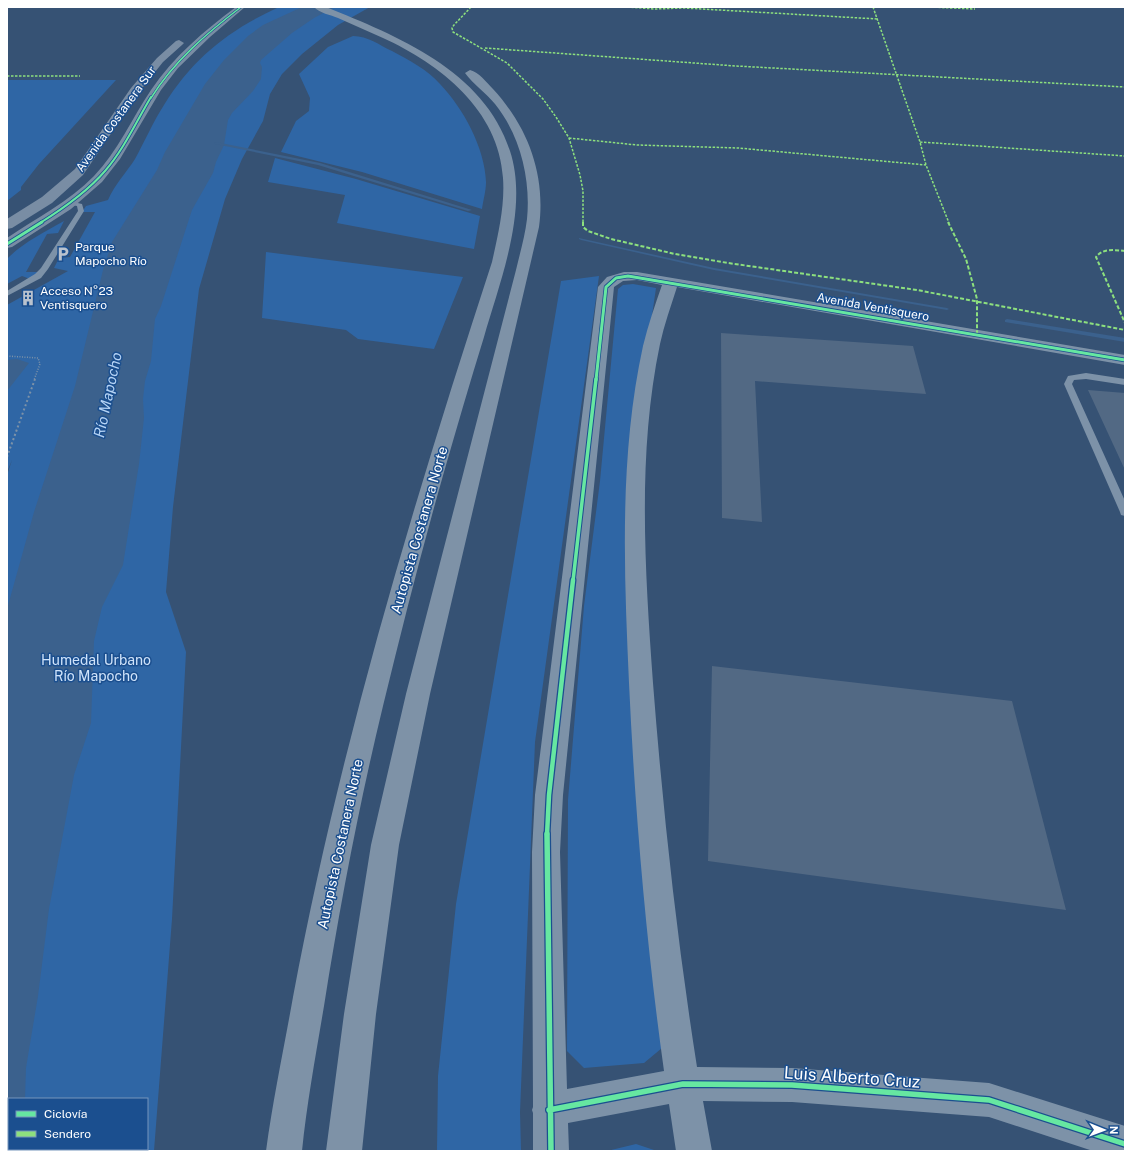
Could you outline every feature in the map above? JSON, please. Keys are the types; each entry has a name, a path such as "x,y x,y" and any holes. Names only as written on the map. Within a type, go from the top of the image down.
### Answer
{"highway":[{"name":"Autopista Costanera Norte","path":"318,7 415,39 452,60 477,79 499,102 512,120 524,144 531,170 534,213 523,270 418,694 385,845 360,1014 344,1151"},
{"name":"Autopista Costanera Norte","path":"284,1151 289,1110 335,860 355,772 386,647 410,559 498,262 505,232 510,186 506,155 498,132 485,111 470,92 454,77 426,58 341,7"}],"street":[{"name":"Avenida Costanera Sur","path":"7,244 69,203 90,187 106,170 167,75 185,55 241,7"},
{"path":"208,21 223,21"},
{"name":"Avenida Costanera Sur","path":"7,225 48,200 70,182 86,162 143,80 160,60 188,34"},
{"name":"Avenida Ventisquero","path":"549,1110 546,852 549,795 606,287 608,283 618,277 637,276 1125,360"},
{"path":"671,282 656,326 650,353 645,391 637,476 636,585 645,736 660,916 683,1084 694,1151"},
{"name":"Luis Alberto Cruz","path":"549,1110 683,1084 792,1085 989,1100 1125,1144"},
{"path":"549,1110 551,1151"}],"lane":[{"path":"7,294 38,276 44,269 81,211 80,205 69,203"},
{"path":"1125,382 1086,376 1071,378 1068,384 1125,512"}],"path":[{"path":"7,356 38,358 40,364 7,457"}],"green space":[{"name":"Humedal Urbano Río Mapocho","path":"279,7 370,7 338,25 302,54 282,74 270,94 263,121 242,159 225,199 199,289 173,507 166,592 186,652 172,919 154,1151 7,1151 7,475 12,460 7,472 7,305 68,271 54,268 59,258 70,257 95,212 82,212 86,206 108,200 117,184 135,159 156,118 175,88 200,59 244,25"},
{"path":"353,36 358,36 373,41 405,58 430,74 449,94 471,129 482,156 486,182 482,209 362,172 281,152 296,121 309,111 310,98 299,74 328,47"},
{"path":"7,80 116,80 39,164 21,187 21,190 7,201"},
{"path":"275,158 356,179 480,216 474,249 337,223 345,195 268,182"},
{"path":"64,221 58,233 47,234 26,272 38,272 30,279 22,276 7,284 7,259 27,243"},
{"path":"266,252 463,277 434,349 358,339 346,330 262,318"},
{"path":"599,276 535,742 520,1112 521,1151 437,1151 438,1076 456,904 561,281"},
{"path":"633,284 656,288 632,454 662,1048 644,1063 584,1068 567,1051 568,800 584,606 600,481 618,289 623,285"},
{"path":"636,1144 657,1151 607,1151"}],"water":[{"name":"Río Mapocho","path":"302,7 335,7 314,18 292,33 261,60 261,79 253,91 232,113 228,120 224,145 216,162 213,173 192,210 161,306 155,319 151,361 145,381 143,399 144,418 139,464 123,565 102,607 94,641 91,723 74,775 49,909 38,996 26,1068 25,1098 8,1098 8,1150 24,1151 7,1151 7,609 34,512 75,386 103,270 112,242 157,170 165,152 205,84 224,60 248,36 263,25"},
{"path":"17,359 29,363 7,391 7,360"}],"building":[{"path":"721,333 913,346 926,394 755,381 762,522 722,518"},
{"path":"1088,390 1125,393 1125,470"},
{"path":"712,666 1012,701 1066,910 708,861"}],"waterway":[{"path":"216,143 319,164 470,210"},
{"path":"581,239 714,269 947,309"},
{"path":"1007,321 1125,340"}],"marked path":[{"path":"471,7 454,25 452,28 453,32 507,63 543,99 556,117 569,138 580,175 583,191 583,227 588,231 626,243 701,259 860,281 947,295 1125,330"},
{"path":"627,7 655,9 684,8 878,19"},
{"path":"873,7 920,142 926,165 944,212 966,259 977,299 977,335"},
{"path":"930,7 975,9"},
{"path":"485,48 736,66 1125,87"},
{"path":"7,76 80,76"},
{"path":"569,138 637,145 738,148 926,165"},
{"path":"920,142 1125,156"},
{"path":"1125,251 1105,250 1096,257 1125,323"}],"cycle path":[{"path":"7,244 66,206 98,179 114,159 156,90 174,66 206,35 241,7"},
{"path":"551,1151 546,852 549,795 606,287 616,278 637,276 1125,360"},
{"path":"549,1110 683,1084 792,1085 989,1100 1125,1144"}],"place":[{"name":"Parque Mapocho Río","path":"63,254"},
{"name":"Acceso N°23 Ventisquero","path":"28,298"}]}
